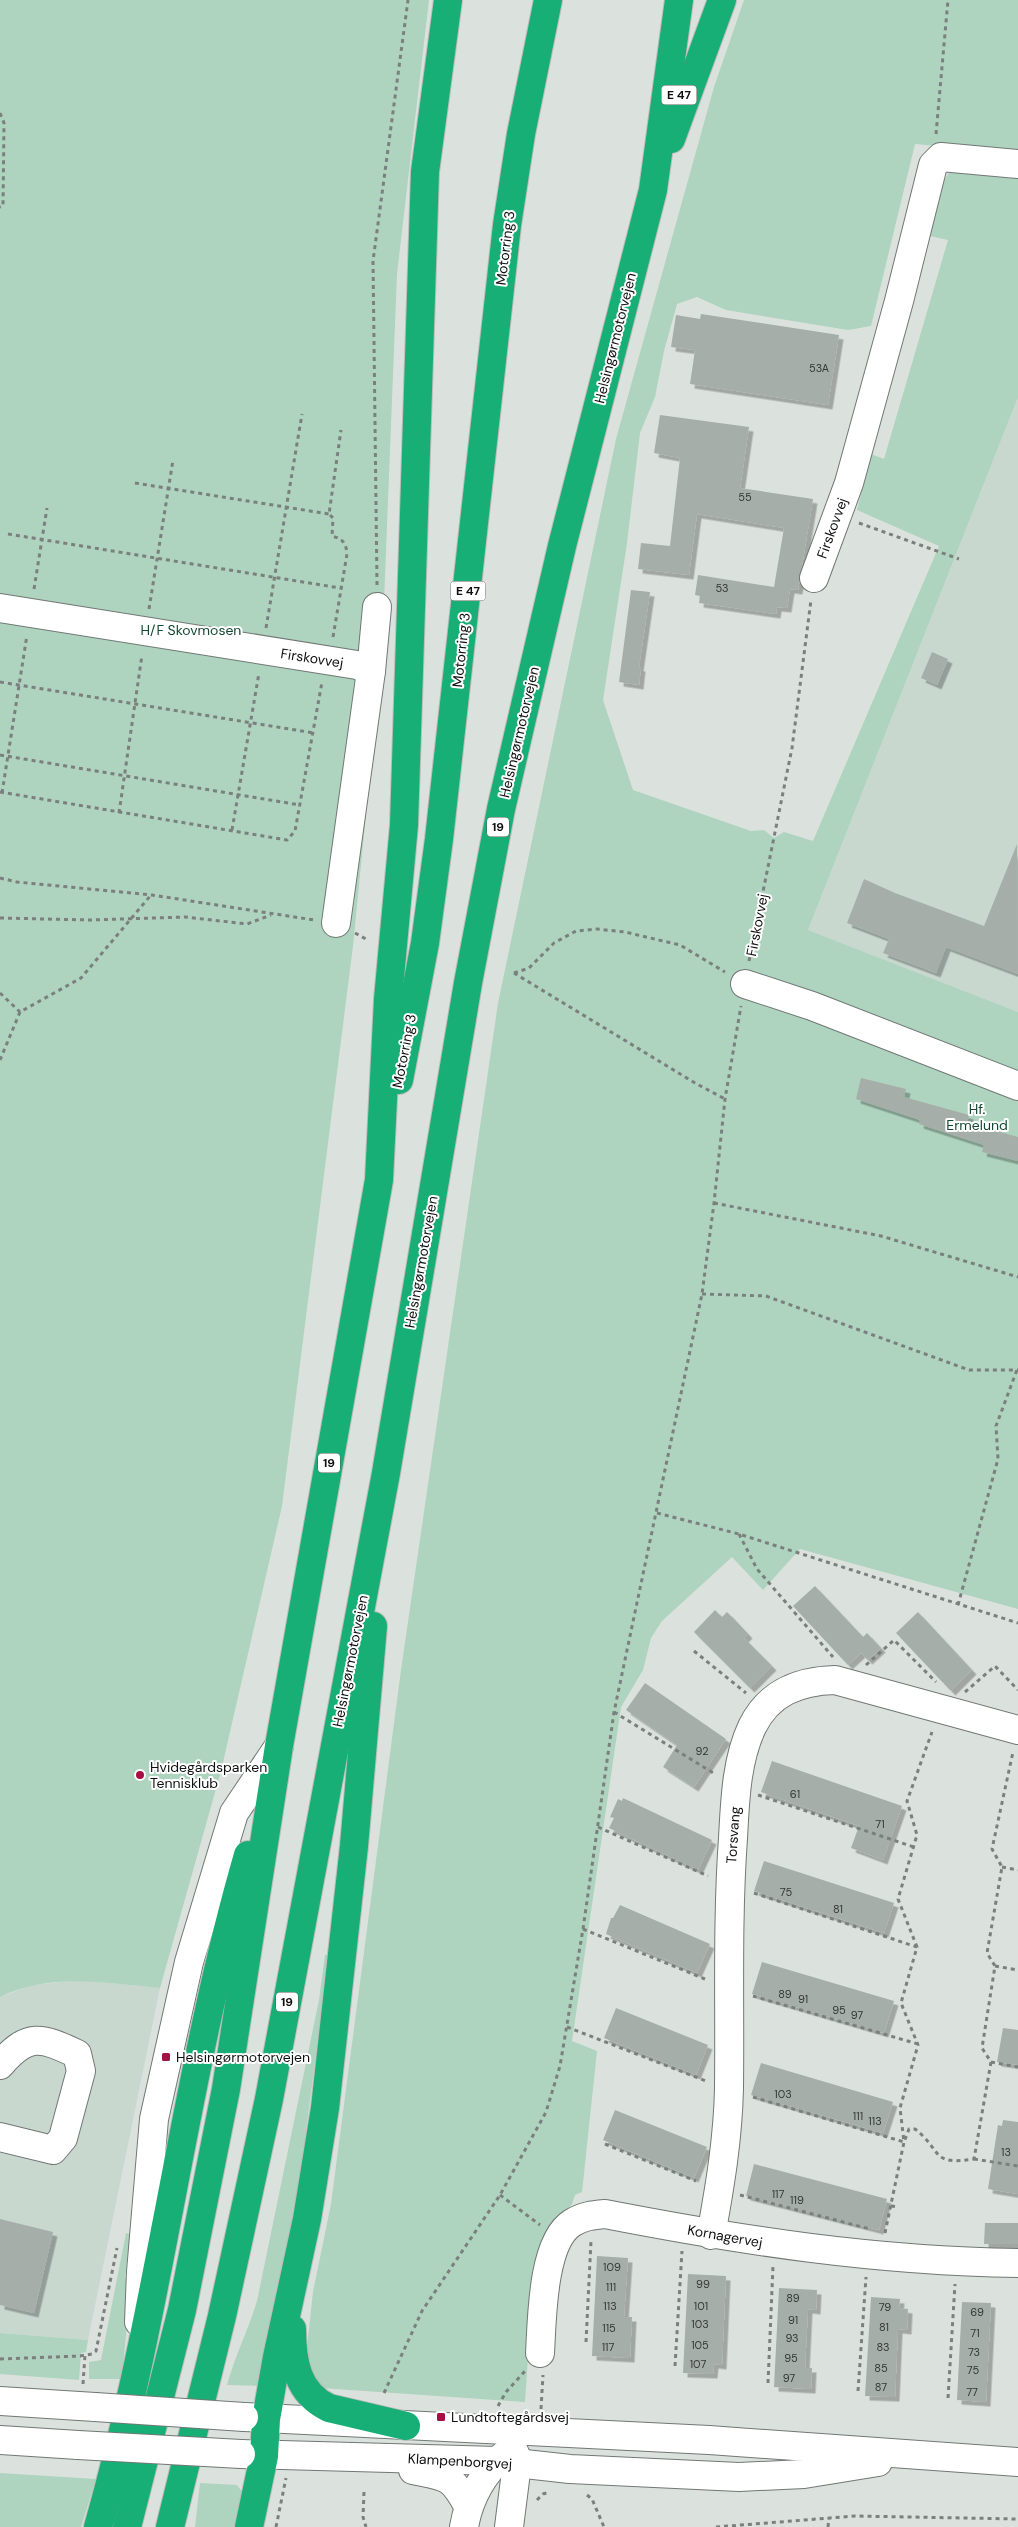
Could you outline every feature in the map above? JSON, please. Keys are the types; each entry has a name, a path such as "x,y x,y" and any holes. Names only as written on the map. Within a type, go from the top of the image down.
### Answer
{"highway":[{"name":"19","path":"127,2527 182,2310 222,2108 279,1746 379,1180 388,999 404,825 425,172 448,0"},
{"name":"Motorring 3","path":"379,1180 426,933 453,726 507,226 521,134 548,0"},
{"name":"Helsingørmotorvejen","path":"170,2527 222,2316 269,2099 386,1473 468,983 501,809 562,546 653,190 679,0"},
{"name":"E 47","path":"653,190 705,0"},
{"path":"653,190 722,0"},
{"path":"249,2527 250,2436 276,2357 292,2292 309,2209 325,2108 354,1846 386,1473"},
{"path":"98,2527 138,2365 225,1933 279,1746"},
{"path":"292,2292 292,2354 304,2389 317,2403 329,2408 406,2426"}],"street":[{"path":"941,157 1018,164"},
{"name":"Firskovvej","path":"814,578 849,483 891,330 933,165 941,157"},
{"path":"336,923 372,672 377,607"},
{"name":"Firskovvej","path":"0,608 357,665 372,672"},
{"path":"745,984 812,1006 1018,1086"},
{"name":"Torsvang","path":"711,2234 726,2141 729,2090 730,1886 736,1787 752,1728 764,1707 786,1690 811,1680 835,1680 947,1707 1018,1730"},
{"path":"0,2065 25,2043 39,2039 77,2054 81,2071 64,2138 53,2150 0,2138"},
{"name":"Kornagervej","path":"540,2353 547,2265 557,2244 570,2224 592,2215 605,2214 774,2244 873,2256 1018,2264"},
{"name":"Klampenborgvej","path":"0,2401 95,2407 357,2458 509,2458 570,2469 739,2477 804,2474 918,2455"},
{"name":"Klampenborgvej","path":"0,2440 154,2449 250,2436 406,2426 493,2428 709,2440 1018,2462"},
{"path":"493,2428 509,2458 510,2527"},
{"path":"466,2516 478,2487 538,2431"},
{"path":"357,2458 448,2478 458,2486 466,2516"}],"path":[{"path":"377,607 373,261 408,0"},
{"path":"941,157 936,142 948,0"},
{"path":"0,113 4,124 1,207"},
{"path":"232,830 302,414"},
{"path":"329,514 342,430"},
{"path":"46,508 31,613 1,792 287,840 295,831 324,674 330,661 340,588 346,564 346,545 342,539 332,536 333,518 329,514 135,483"},
{"path":"837,516 888,532 959,559"},
{"path":"8,534 340,588"},
{"name":"Firskovvej","path":"384,2393 422,2311 500,2195 546,2112 560,2066 614,1712 702,1294 725,1099 745,984 792,748 814,578"},
{"path":"0,682 314,733"},
{"path":"0,755 300,805"},
{"path":"0,878 17,882 152,895 271,915 336,923"},
{"path":"0,1060 20,1012 81,978 152,895"},
{"path":"0,918 90,920 185,917 247,924 271,915"},
{"path":"725,1099 695,1084 514,973 529,968 554,943 576,930 597,929 625,932 680,945 745,984"},
{"path":"0,993 20,1012"},
{"path":"714,1204 881,1236 1018,1277"},
{"path":"702,1294 766,1296 969,1370 1018,1369 996,1426 998,1459 958,1605"},
{"path":"657,1513 739,1534 958,1605 1018,1622"},
{"path":"739,1534 757,1569 839,1664 835,1680"},
{"path":"860,1670 894,1640 947,1707"},
{"path":"694,1651 764,1707"},
{"path":"904,2142 900,2108 918,2045 902,2004 917,1947 898,1899 917,1835 907,1801 947,1707 995,1666 1018,1690"},
{"path":"974,2158 991,2062 982,2048 995,1966 987,1953 1002,1867 992,1849 1018,1730"},
{"path":"1002,1867 1018,1870"},
{"path":"995,1966 1018,1970"},
{"path":"991,2062 1018,2067"},
{"path":"858,2391 873,2256 891,2206 904,2142 909,2129 915,2129 942,2158 954,2162 974,2158 1018,2166"},
{"path":"500,2195 549,2232 557,2244"},
{"path":"891,2206 898,2207"},
{"path":"586,2342 592,2215"},
{"path":"676,2366 684,2229"},
{"path":"768,2383 774,2244"},
{"path":"0,2359 80,2356 92,2354 96,2351 118,2246"},
{"path":"948,2398 957,2262"},
{"path":"493,2428 498,2405 506,2392 530,2366 533,2358 540,2353 544,2359 538,2431"},
{"path":"534,2506 543,2494 559,2491"},
{"path":"364,2492 363,2517 366,2527"},
{"path":"582,2492 592,2500 604,2527"},
{"path":"716,2527 829,2517 917,2515 1018,2519"},
{"path":"828,2527 829,2517"}],"shaded area":[{"path":"1018,397 1018,1012 808,930"},
{"path":"82,1980 160,1988 88,2340 0,2333 0,1997 32,1985"}],"green space":[{"name":"H/F Skovmosen","path":"0,0 429,0 397,274 382,652 353,946 282,1506 221,1771 160,1988 99,1982 59,1982 19,1989 0,1997"},
{"name":"Hf. Ermelund","path":"744,0 1018,0 1018,153 915,144 871,326 848,330 726,310 697,297 677,304 664,351 655,397 640,433 627,543 603,700 633,790 751,831 764,830 774,838 784,832 813,841 939,546 857,510 871,454 884,459 948,240 925,235 932,208 947,175 953,168 1018,174 1018,397 808,930 1018,1012 1018,1609 800,1549 763,1590 732,1557 662,1621 651,1638 643,1670 621,1707 572,2041 597,2051 582,2192 575,2195 572,2204 544,2244 534,2267 525,2402 321,2388 306,2356 313,2292 331,2204 401,1670 498,1003 616,439 714,87"},
{"path":"329,1954 301,2170 262,2386 227,2385 257,2301 319,2000 325,1955"},
{"path":"126,2233 130,2234 125,2278 131,2279 122,2379 89,2379 89,2362 101,2360"},
{"path":"0,2333 88,2340 86,2352 81,2353 79,2380 0,2374"},
{"path":"0,2473 96,2479 81,2527 0,2527"},
{"path":"200,2483 237,2485 243,2493 235,2527 195,2527"}],"building":[{"path":"701,314 839,335 828,405 690,384 695,350 671,347 676,315 700,319"},
{"path":"660,415 749,427 740,488 813,499 798,590 790,589 787,608 777,607 776,614 699,603 700,596 695,595 698,575 774,587 784,528 697,514 689,575 638,569 641,543 670,546 680,458 654,453"},
{"path":"631,590 650,592 639,667 641,667 639,685 619,682"},
{"path":"932,652 948,659 937,685 921,678"},
{"path":"1017,844 1018,974 946,947 936,973 883,953 889,939 847,923 864,879 895,893 984,926"},
{"path":"861,1078 906,1089 904,1097 969,1115 967,1123 1018,1137 1018,1161 982,1152 984,1145 919,1124 920,1120 856,1099"},
{"path":"815,1586 863,1637 867,1633 881,1648 868,1660 861,1653 848,1665 793,1606"},
{"path":"715,1610 722,1617 727,1612 748,1634 744,1638 772,1666 750,1688 694,1632"},
{"path":"918,1612 972,1670 951,1691 896,1633"},
{"path":"645,1683 726,1739 694,1787 663,1767 677,1745 626,1710"},
{"path":"772,1761 902,1806 883,1860 851,1848 859,1826 761,1792"},
{"path":"623,1798 712,1840 698,1870 609,1828 614,1818 610,1817 618,1799 622,1801"},
{"path":"764,1861 894,1903 884,1933 754,1891"},
{"path":"620,1905 710,1944 697,1973 606,1934 611,1918 613,1918"},
{"path":"762,1962 894,2001 884,2033 752,1994"},
{"path":"616,2008 708,2045 696,2075 604,2038"},
{"path":"1003,2028 1018,2030 1018,2065 997,2062"},
{"path":"761,2063 893,2102 883,2133 751,2095"},
{"path":"615,2110 707,2147 694,2178 603,2140"},
{"path":"1003,2120 1018,2122 1018,2194 988,2189 998,2125 1002,2126"},
{"path":"754,2164 887,2199 879,2230 746,2196"},
{"path":"0,2219 53,2232 34,2313 0,2305"},
{"path":"985,2223 1018,2223 1018,2244 984,2244"},
{"path":"597,2256 628,2258 624,2317 632,2317 630,2358 592,2356"},
{"path":"688,2274 726,2276 722,2365 714,2364 713,2374 683,2373"},
{"path":"779,2288 817,2290 816,2310 808,2309 805,2368 812,2368 811,2389 774,2387"},
{"path":"871,2297 900,2299 899,2308 908,2309 907,2330 898,2329 895,2397 865,2396"},
{"path":"962,2302 991,2303 986,2402 957,2400"}],"place":[{"name":"Hvidegårdsparken Tennisklub","path":"140,1775"},
{"name":"Helsingørmotorvejen","path":"166,2057"},
{"name":"Lundtoftegårdsvej","path":"441,2417"}]}
